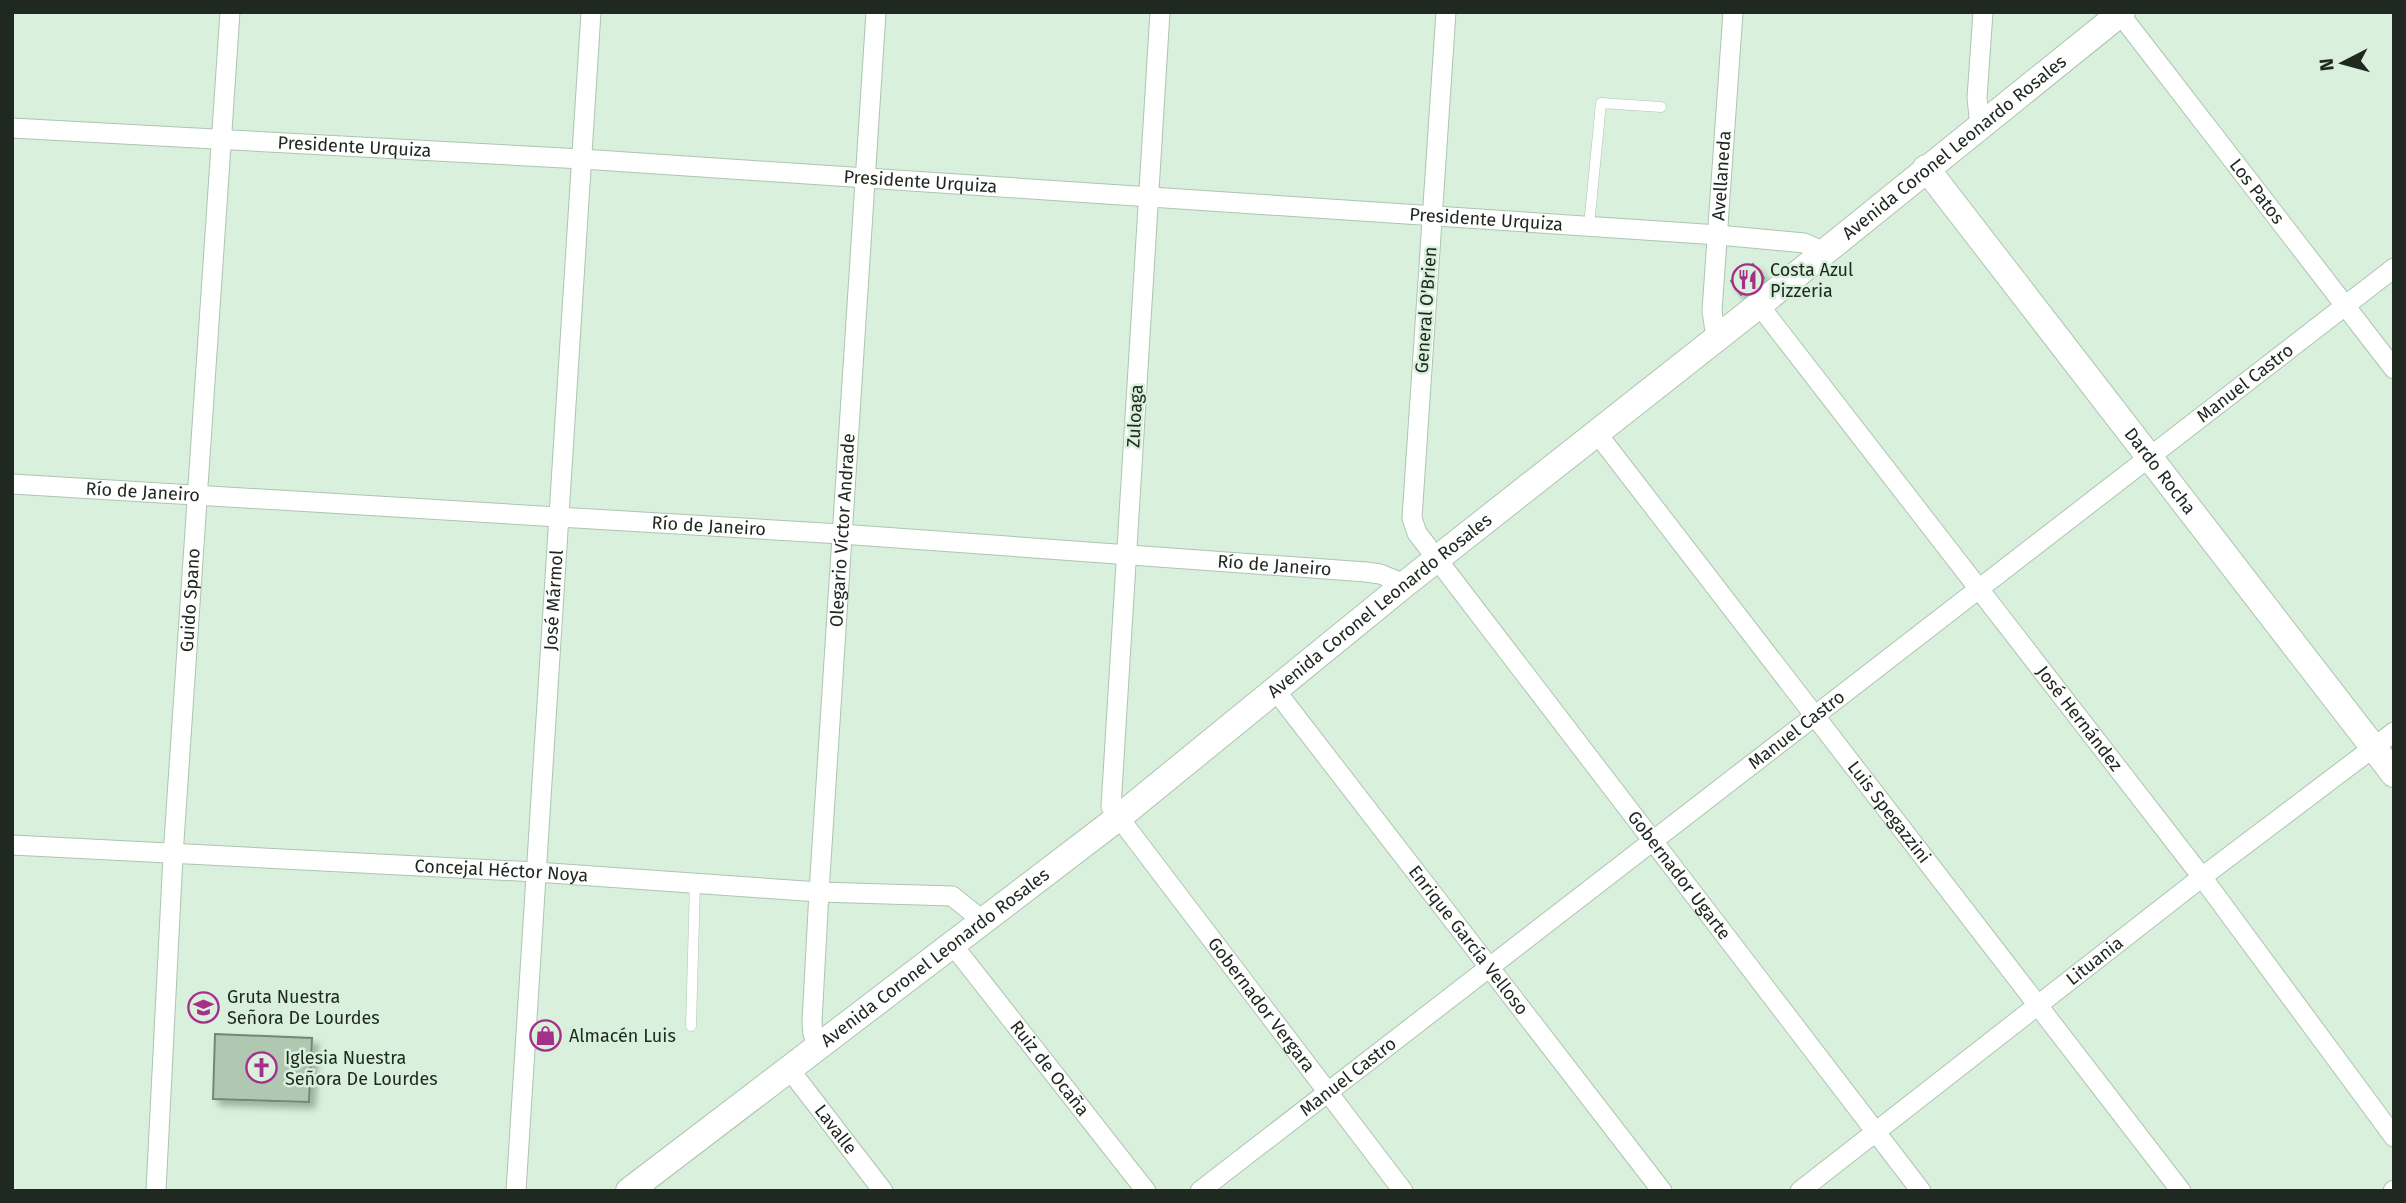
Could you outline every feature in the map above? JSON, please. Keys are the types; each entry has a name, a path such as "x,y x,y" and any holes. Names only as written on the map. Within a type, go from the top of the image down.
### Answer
{"street":[{"name":"Guido Spano","path":"156,1191 173,856 230,12"},
{"name":"José Mármol","path":"516,1191 591,12"},
{"name":"Olegario Víctor Andrade","path":"819,1048 812,1022 819,892 841,534 868,177 876,12"},
{"name":"Zuloaga","path":"1118,818 1110,794 1128,553 1160,12"},
{"name":"General O'Brien","path":"1435,560 1417,533 1412,518 1446,12"},
{"name":"Avellaneda","path":"1716,338 1712,311 1733,12"},
{"path":"1980,125 1977,98 1983,12"},
{"name":"Avenida Coronel Leonardo Rosales","path":"629,1191 1118,818 1405,584 1759,305 2121,13"},
{"name":"Los Patos","path":"2121,13 2394,369"},
{"name":"Presidente Urquiza","path":"12,128 582,159 1589,226 1804,243 1824,252"},
{"name":"Dardo Rocha","path":"1926,168 2150,457 2384,740 2394,774"},
{"name":"Manuel Castro","path":"1200,1191 2394,268"},
{"name":"José Hernández","path":"1759,305 1977,590 2202,877 2394,1137"},
{"name":"Luis Spegazzini","path":"1596,432 2181,1191"},
{"name":"Río de Janeiro","path":"12,484 1128,553 1366,572 1380,574 1405,584"},
{"name":"Gobernador Ugarte","path":"1435,560 1921,1191"},
{"name":"Enrique García Velloso","path":"1276,691 1662,1191"},
{"name":"Lituania","path":"1800,1191 2202,877 2384,740"},
{"name":"Gobernador Vergara","path":"1118,818 1403,1191"},
{"name":"Concejal Héctor Noya","path":"12,845 173,856 536,872 819,892 952,896 982,920"},
{"name":"Ruiz de Ocaña","path":"952,944 1146,1191"},
{"name":"Lavalle","path":"790,1070 883,1191"}],"lane":[{"path":"1589,226 1601,103 1661,107"},
{"path":"691,1026 695,883"}],"building":[{"name":"Costa Azul Pizzeria","path":"1753,264 1764,278 1741,295 1731,281"},
{"name":"Iglesia Nuestra Señora De Lourdes","path":"215,1034 312,1038 309,1102 213,1099"}],"place":[{"name":"Costa Azul Pizzeria","path":"1747,280"},
{"name":"Gruta Nuestra Señora De Lourdes","path":"204,1007"},
{"name":"Almacén Luis","path":"546,1036"},
{"name":"Iglesia Nuestra Señora De Lourdes","path":"262,1068"}]}
